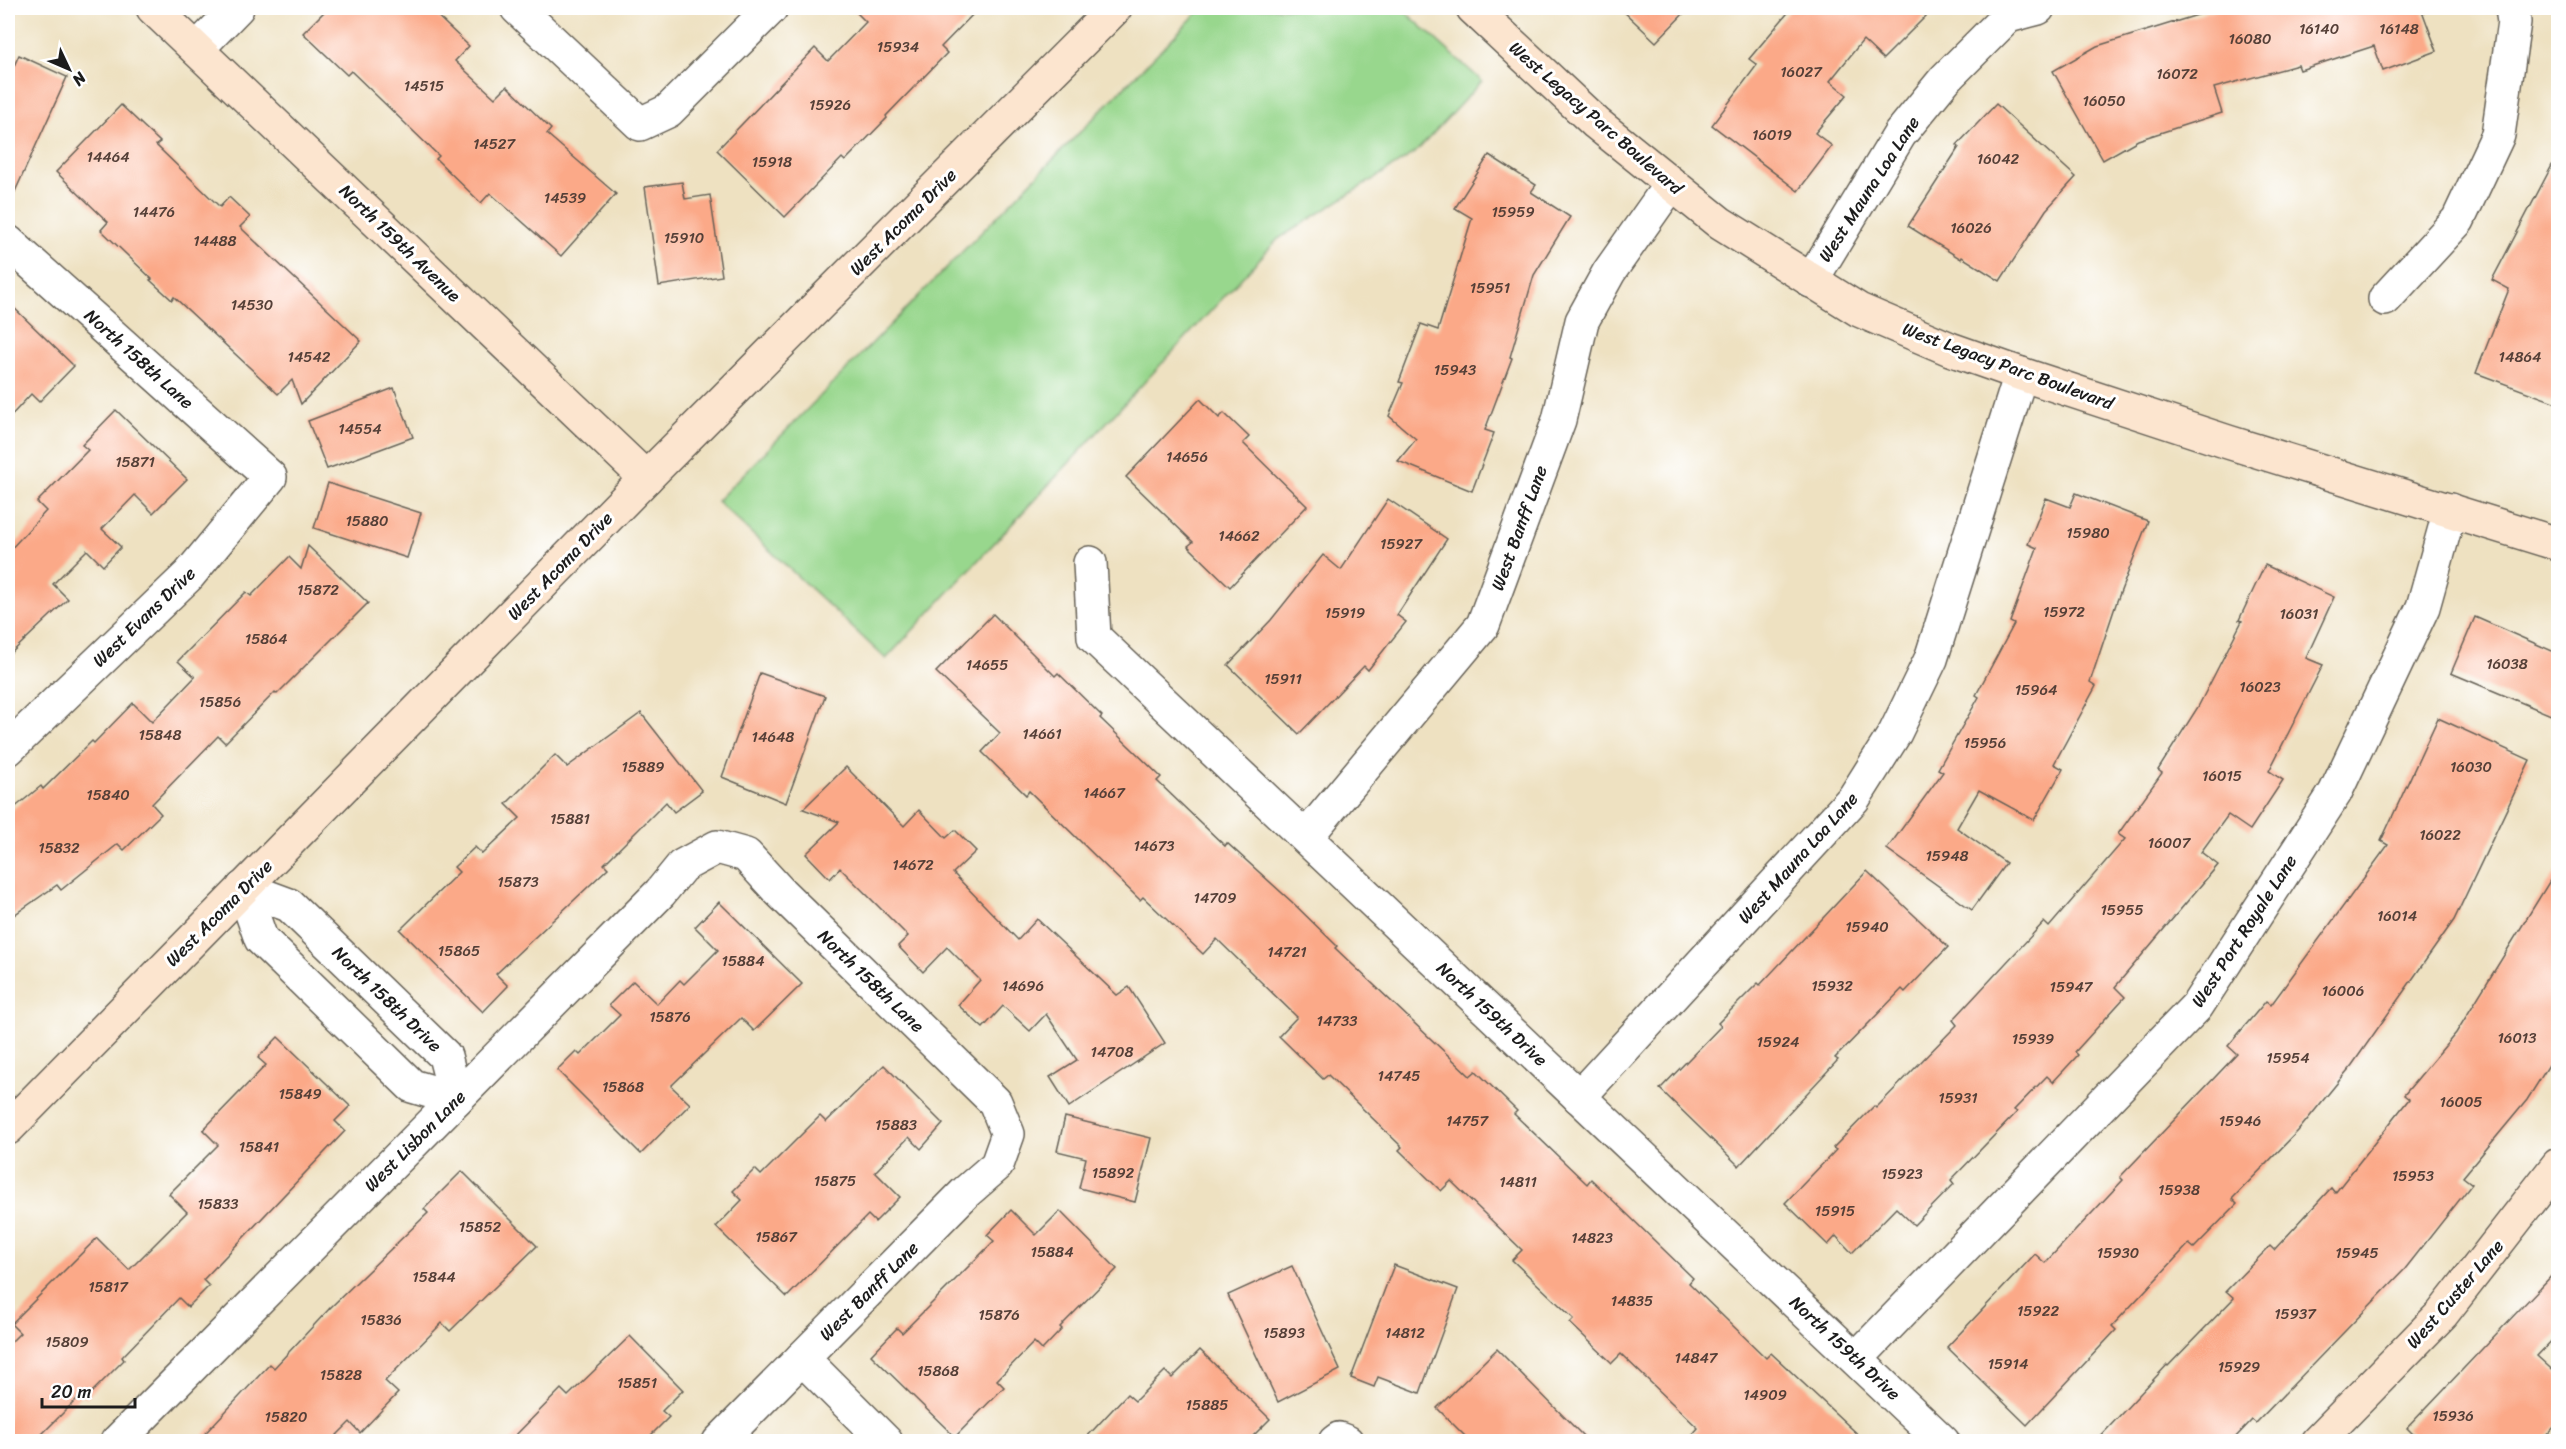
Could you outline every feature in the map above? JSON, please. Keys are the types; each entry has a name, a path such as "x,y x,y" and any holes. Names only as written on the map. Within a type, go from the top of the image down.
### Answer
{"street":[{"name":"North 159th Avenue","path":"153,8 646,478"},
{"path":"197,50 237,8"},
{"path":"517,8 640,124 668,111 771,8"},
{"name":"West Acoma Drive","path":"8,1128 646,478 1115,8"},
{"name":"West Legacy Parc Boulevard","path":"1473,8 1596,123 1720,224 1859,310 1950,349 2021,374 2228,442 2559,544"},
{"name":"West Mauna Loa Lane","path":"1811,281 1900,134 1945,79 2008,16 2038,8"},
{"path":"2385,299 2458,220 2498,135 2514,22 2512,8"},
{"name":"West Banff Lane","path":"1306,837 1483,625 1559,420 1582,321 1609,272 1671,184"},
{"name":"North 158th Lane","path":"8,242 270,477"},
{"name":"West Mauna Loa Lane","path":"1579,1096 1854,798 1895,733 1931,660 2021,374"},
{"name":"West Evans Drive","path":"8,749 189,575 270,477"},
{"name":"West Port Royale Lane","path":"1856,1359 2197,1006 2335,793 2423,607 2450,510"},
{"name":"North 159th Drive","path":"1090,563 1094,637 1943,1442"},
{"name":"North 158th Lane","path":"717,847 746,855 779,891 995,1102 1008,1134"},
{"name":"West Lisbon Lane","path":"117,1442 660,893 682,866 717,847"},
{"path":"243,888 261,939 411,1086 456,1099"},
{"name":"North 158th Drive","path":"243,888 289,905 445,1056 456,1099"},
{"path":"355,1030 386,999"},
{"name":"West Banff Lane","path":"719,1442 966,1192 997,1165 1008,1134"},
{"name":"West Custer Lane","path":"2318,1442 2442,1314 2554,1181"},
{"path":"802,1358 886,1442"}],"green space":[{"path":"1202,8 1401,8 1482,81 1415,153 1278,239 886,659 717,501"}],"building":[{"path":"328,8 429,8 469,46 455,61 495,98 507,86 551,129 547,134 616,194 561,256 490,193 481,203 436,159 439,156 351,71 347,75 303,33"},
{"path":"852,8 979,8 941,47 947,53 886,116 887,118 845,161 842,158 785,217 717,150 815,48 828,61 866,22"},
{"path":"1620,8 1689,8 1656,42"},
{"path":"1792,8 1934,8 1883,59 1863,40 1830,81 1847,95 1815,133 1832,146 1798,191 1712,125 1757,65 1749,59"},
{"path":"2220,8 2421,8 2437,51 2383,71 2374,46 2300,70 2298,65 2214,88 2222,113 2138,140 2103,160 2053,71 2097,46"},
{"path":"19,55 67,77 8,207 8,79"},
{"path":"1996,104 2076,177 2046,210 2000,281 1908,226 1959,147 1957,145"},
{"path":"121,105 160,142 156,145 220,207 229,197 250,217 240,227 361,341 301,404 292,380 278,394 174,297 172,300 150,280 152,279 101,230 108,222 56,172"},
{"path":"2559,152 2559,404 2476,373 2509,289 2492,280"},
{"path":"1489,155 1536,185 1531,192 1570,217 1534,275 1510,357 1512,358 1485,430 1494,433 1472,491 1398,461 1416,439 1389,416 1403,383 1399,382 1421,324 1438,330 1472,218 1455,208"},
{"path":"682,182 685,199 710,195 722,276 659,286 645,187"},
{"path":"8,302 74,366 39,402 31,394 8,419"},
{"path":"394,388 413,437 327,469 308,421"},
{"path":"1200,399 1219,418 1224,413 1249,437 1243,443 1307,506 1230,587 1188,546 1193,542 1126,477"},
{"path":"116,410 187,479 153,513 135,495 102,529 121,547 103,566 87,550 53,584 68,599 8,656 8,552 46,511 37,502 88,450 82,445"},
{"path":"328,483 421,513 407,558 314,528"},
{"path":"2076,493 2148,521 2117,601 2090,682 2096,686 2054,764 2063,769 2034,820 1979,790 1957,828 2006,863 1972,910 1887,849 1943,772 1938,769 1979,697 1976,695 2014,624 2010,622 2037,548 2028,544 2046,498 2070,507"},
{"path":"1388,499 1447,539 1397,615 1406,622 1368,670 1364,666 1299,734 1228,665 1271,620 1323,555 1341,570"},
{"path":"308,546 368,603 225,743 218,736 152,804 161,814 124,850 118,844 61,890 57,885 8,919 8,813 41,786 43,789 92,741 94,743 133,703 152,722 195,677 178,661 246,592 251,596 289,557 301,569"},
{"path":"2265,565 2334,597 2306,658 2323,665 2269,771 2283,780 2250,830 2228,815 2201,852 2218,865 2115,987 2125,997 2075,1052 2078,1055 2053,1082 2047,1076 2014,1110 2017,1112 1951,1180 1954,1184 1914,1225 1896,1208 1852,1253 1836,1236 1828,1245 1785,1203 1836,1150 1833,1148 1874,1106 1876,1108 1957,1025 1953,1020 2044,922 2049,927 2125,839 2118,834 2162,773 2158,770 2198,707 2242,621 2239,620"},
{"path":"993,614 1055,676 1058,673 1102,716 1100,718 1161,777 1157,781 1225,846 1227,843 1292,902 1337,946 1335,948 1470,1076 1476,1071 1517,1111 1514,1114 1587,1184 1591,1179 1693,1278 1689,1283 1766,1358 1771,1353 1866,1442 1686,1442 1698,1428 1621,1354 1612,1363 1570,1323 1574,1319 1512,1260 1522,1250 1451,1181 1441,1191 1399,1150 1402,1147 1328,1075 1323,1079 1279,1036 1297,1017 1217,939 1203,954 1143,897 1140,900 1029,791 1026,795 982,752 1000,733 936,672"},
{"path":"2475,617 2559,654 2559,699 2551,715 2451,673"},
{"path":"760,673 825,696 786,803 722,777"},
{"path":"641,713 702,791 674,812 666,802 604,864 608,868 496,974 508,986 483,1012 400,930 459,872 454,867 475,847 482,854 520,818 506,804 555,755 567,767"},
{"path":"2438,718 2530,760 2454,920 2352,1065 2298,1131 2232,1199 2237,1204 2194,1248 2189,1244 2112,1326 2116,1330 2027,1425 1947,1347 2035,1254 2045,1263 2123,1180 2120,1177 2237,1054 2228,1046 2266,1001 2271,1005 2388,845 2381,841"},
{"path":"846,767 904,826 919,810 946,838 955,830 976,851 953,873 1018,940 1037,919 1117,995 1129,987 1165,1043 1069,1107 1050,1077 1077,1060 1046,1014 1030,1031 1003,1006 983,1028 958,1005 980,980 947,947 923,972 898,946 908,936 840,868 830,879 806,854 839,822 803,809"},
{"path":"2559,866 2559,1049 2527,1100 2463,1177 2472,1184 2405,1269 2256,1423 2252,1420 2231,1442 2095,1442 2234,1298 2226,1291 2270,1246 2274,1250 2331,1188 2335,1193 2409,1099 2404,1095 2456,1033"},
{"path":"1867,871 1948,947 1905,992 1902,989 1835,1058 1838,1060 1739,1166 1660,1089 1721,1026 1718,1023 1758,983 1760,985"},
{"path":"719,902 802,984 754,1031 741,1018 671,1086 690,1104 641,1154 557,1070 576,1051 580,1055 620,1015 609,1005 633,981 657,1004 680,980 684,984 718,950 695,927"},
{"path":"278,1037 350,1106 335,1121 345,1131 203,1280 209,1286 188,1307 179,1298 122,1357 124,1360 86,1398 82,1394 34,1442 8,1442 8,1345 20,1333 11,1324 97,1238 129,1270 187,1212 169,1194 218,1145 203,1130 266,1065 258,1058"},
{"path":"884,1065 943,1124 921,1149 909,1137 875,1172 900,1197 875,1222 868,1215 787,1297 716,1227 742,1200 733,1191 755,1169 761,1175 820,1116 826,1122"},
{"path":"1065,1117 1151,1138 1135,1202 1079,1188 1086,1158 1057,1151"},
{"path":"462,1171 537,1246 450,1331 442,1323 385,1381 398,1393 360,1433 350,1422 330,1442 197,1442 270,1364 274,1368 330,1308 428,1213 424,1209"},
{"path":"1011,1210 1036,1235 1060,1211 1117,1269 1060,1327 1062,1329 1042,1350 1034,1342 997,1380 1004,1387 955,1437 871,1355 897,1328 902,1333 994,1241 987,1235"},
{"path":"1394,1265 1458,1289 1420,1393 1378,1377 1374,1387 1351,1378"},
{"path":"1292,1266 1340,1370 1278,1402 1228,1295"},
{"path":"2559,1268 2559,1333 2537,1356 2559,1376 2559,1422 2540,1442 2421,1442 2407,1428"},
{"path":"630,1336 683,1390 662,1411 669,1417 644,1442 509,1442 561,1389 568,1396"},
{"path":"1497,1349 1589,1442 1471,1442 1437,1408"},
{"path":"1200,1350 1270,1419 1247,1442 1082,1442 1127,1394 1135,1401 1165,1371 1172,1378"}]}
